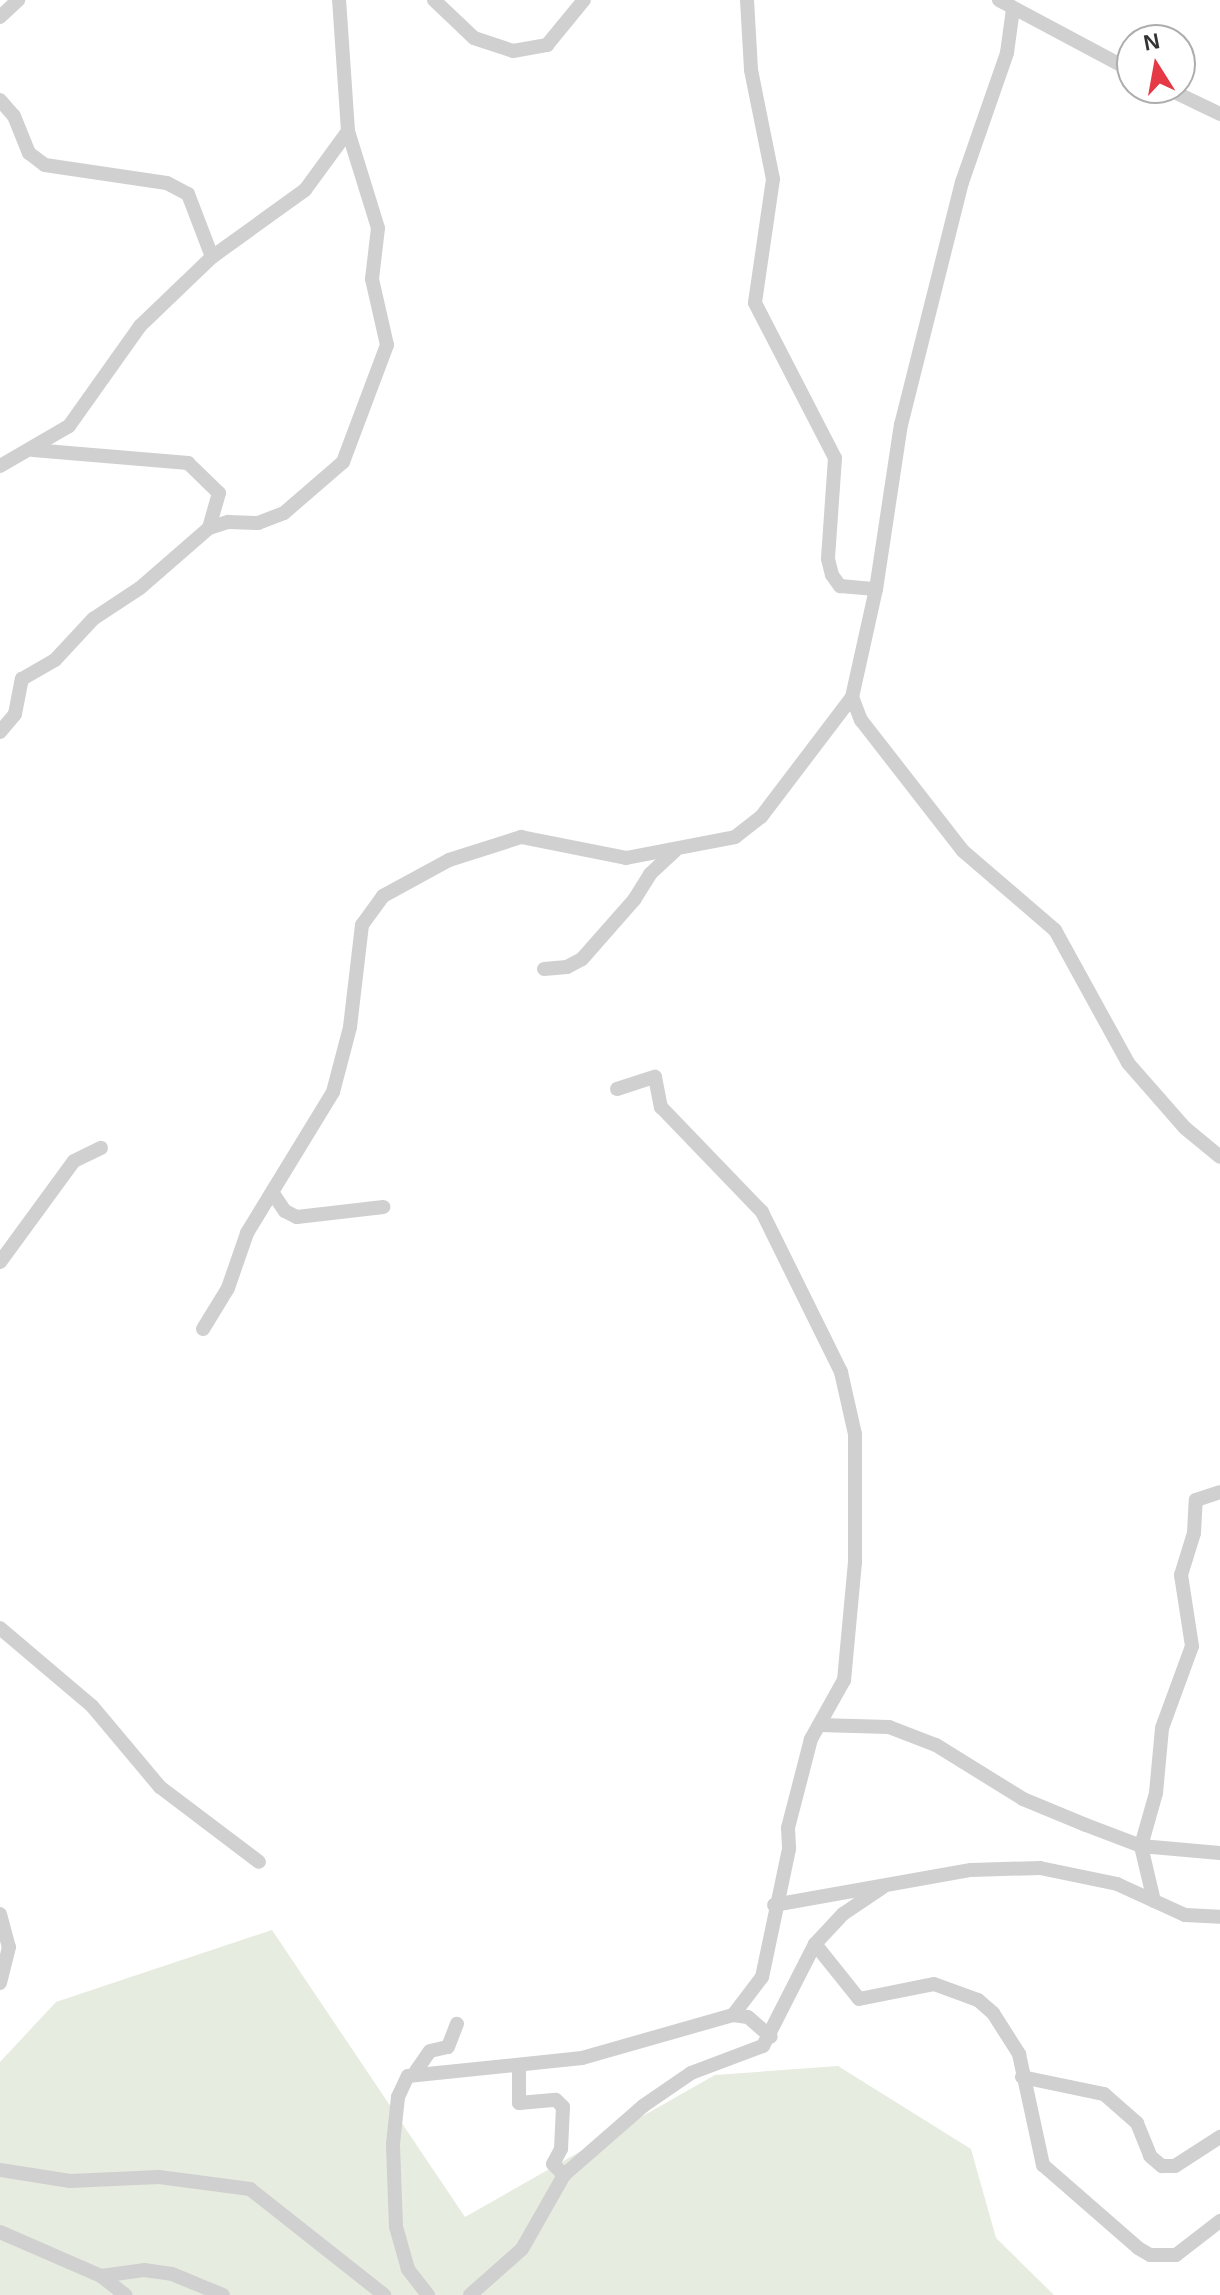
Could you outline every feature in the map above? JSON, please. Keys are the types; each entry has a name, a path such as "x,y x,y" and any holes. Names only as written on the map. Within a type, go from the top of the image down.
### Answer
{"street":[{"path":"0,17 18,0"},
{"path":"0,732 15,714 22,679 55,660 82,627 140,588 209,528 271,519 334,473 343,462 385,354 386,335 372,279 378,228 348,131 339,0"},
{"path":"434,0 474,38 513,51 547,45 584,0"},
{"path":"747,0 751,70 773,179 755,303 835,458 828,559 832,575 840,586 876,589"},
{"path":"999,0 1116,63"},
{"path":"203,1329 219,1307 247,1233 342,1069 362,925 383,896 449,860 521,837 626,858 675,851 747,830 852,697 876,589 889,483 916,360 962,182 1007,53 1013,9"},
{"path":"0,100 14,116 29,153 45,165 167,183 188,194 212,257"},
{"path":"1196,102 1220,114"},
{"path":"0,466 33,450 79,417 140,326 212,257 297,198 348,131"},
{"path":"33,450 188,463 219,493 209,528"},
{"path":"852,697 861,720 963,851 1055,930 1128,1063 1185,1128 1220,1157"},
{"path":"544,969 567,967 582,959 634,900 650,874 675,851"},
{"path":"617,1089 655,1077 661,1107 762,1212 841,1372 855,1434 855,1562 844,1680 819,1725 788,1828 789,1849 774,1905 762,1977 733,2015"},
{"path":"0,1262 74,1161 101,1148"},
{"path":"272,1192 285,1211 297,1217 383,1207"},
{"path":"1154,1901 1141,1846 1156,1793 1162,1728 1192,1646 1181,1575 1194,1533 1192,1508 1200,1496 1220,1492"},
{"path":"0,1628 92,1706 160,1787 259,1862"},
{"path":"819,1725 872,1724 914,1735 1023,1799 1141,1846 1220,1853"},
{"path":"774,1905 971,1870 1040,1868 1117,1884 1185,1915 1220,1917"},
{"path":"470,2295 522,2249 564,2175 666,2088 691,2073 755,2050 771,2037 815,1944 843,1914 883,1887"},
{"path":"0,1914 9,1947 0,1983"},
{"path":"815,1944 859,1999 934,1984 978,2000 1010,2034 1043,2165 1131,2243 1150,2255 1176,2255 1220,2221"},
{"path":"416,2071 519,2066 582,2058 733,2015 748,2017 771,2037"},
{"path":"428,2295 404,2255 396,2227 392,2167 400,2085 416,2071 430,2051 448,2047 457,2024"},
{"path":"519,2066 519,2103 556,2100 563,2107 561,2149 553,2164 564,2175"},
{"path":"1022,2077 1104,2094 1137,2123 1150,2156 1162,2166 1175,2166 1220,2137"},
{"path":"0,2170 70,2181 159,2177 250,2189 384,2295"},
{"path":"0,2232 101,2276 125,2295"},
{"path":"101,2276 144,2270 172,2274 223,2295"}],"shaded area":[{"path":"272,1930 465,2217 715,2075 838,2066 971,2149 996,2238 1054,2295 0,2295 0,2062 56,2002"}]}
